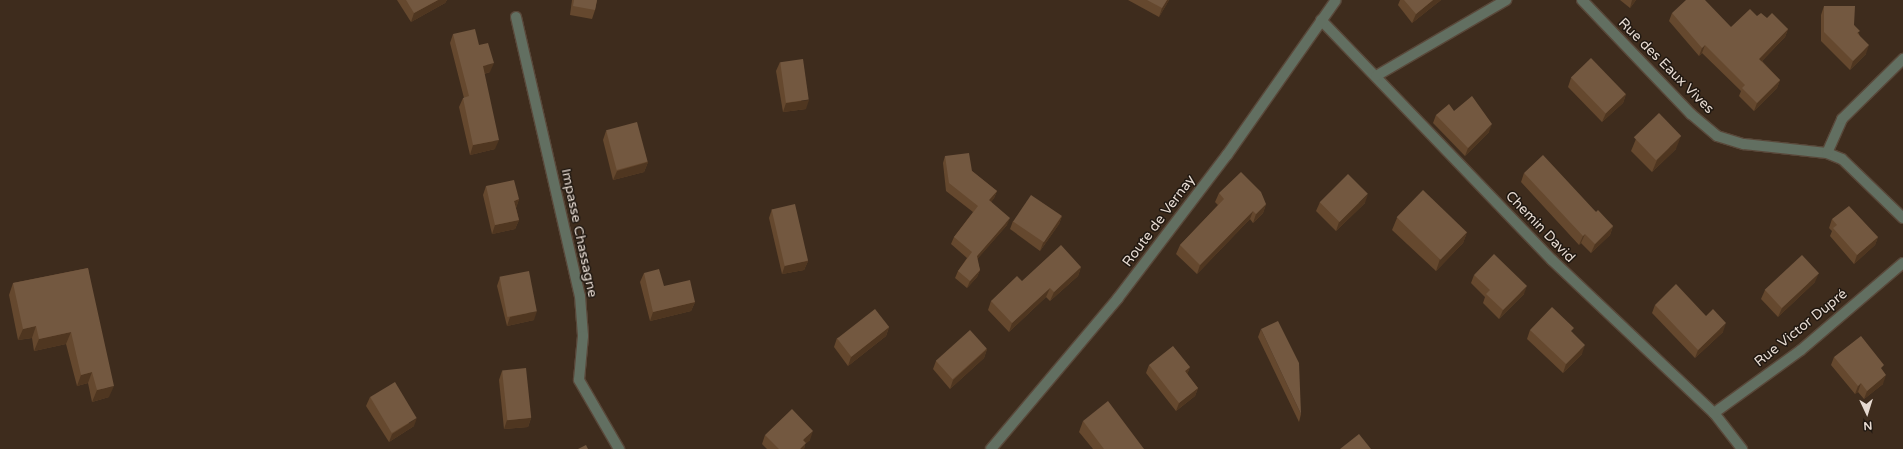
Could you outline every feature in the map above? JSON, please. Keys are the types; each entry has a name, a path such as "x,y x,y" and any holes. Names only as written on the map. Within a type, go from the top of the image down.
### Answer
{"street":[{"name":"Route de Vernay","path":"991,449 1118,298 1227,155 1336,0"},
{"path":"1376,76 1506,0"},
{"name":"Rue des Eaux Vives","path":"1582,0 1691,114 1718,136 1744,144 1827,153 1842,159 1903,218"},
{"name":"Impasse Chassagne","path":"516,17 580,296 583,336 579,380 619,449"},
{"name":"Chemin David","path":"1322,20 1552,260 1714,412 1742,449"},
{"path":"1827,153 1842,119 1903,59"},
{"name":"Rue Victor Dupré","path":"1714,412 1801,350 1903,263"}],"building":[{"path":"406,0 438,0 414,13"},
{"path":"574,0 597,0 595,10 573,6"},
{"path":"1147,0 1167,0 1162,8"},
{"path":"1404,0 1433,0 1416,14"},
{"path":"1686,0 1705,0 1731,27 1750,9 1757,16 1761,13 1767,18 1772,13 1788,29 1759,59 1780,80 1757,103 1742,88 1745,85 1705,45 1702,48 1672,13"},
{"path":"1824,6 1855,6 1854,25 1860,31 1857,33 1869,45 1853,61 1824,32"},
{"path":"475,29 479,45 488,43 494,63 483,66 499,140 473,145 463,98 469,96 453,34"},
{"path":"1591,58 1626,94 1606,113 1571,77"},
{"path":"803,59 809,100 786,103 780,62"},
{"path":"1472,96 1492,124 1468,148 1436,115 1449,104 1454,111"},
{"path":"1659,113 1681,136 1656,160 1634,137"},
{"path":"637,122 648,162 617,170 606,130"},
{"path":"969,153 972,171 997,191 989,200 1010,218 977,256 980,270 970,281 958,271 972,252 954,237 978,206 949,183 945,156"},
{"path":"1543,155 1596,212 1598,210 1613,226 1595,244 1585,234 1583,236 1524,173"},
{"path":"1241,172 1261,192 1266,204 1256,214 1253,211 1200,265 1180,245 1224,199 1219,193"},
{"path":"1348,174 1368,194 1340,222 1320,202"},
{"path":"514,180 519,199 514,201 519,220 495,225 486,186"},
{"path":"1423,190 1467,232 1440,260 1397,217"},
{"path":"1031,195 1062,216 1044,242 1013,222"},
{"path":"795,204 808,261 785,266 772,209"},
{"path":"1849,206 1878,237 1857,255 1833,228 1837,225 1832,219"},
{"path":"1061,245 1081,267 1054,292 1050,288 1012,323 991,301 1017,276 1022,281"},
{"path":"1494,254 1527,286 1503,310 1486,294 1490,290 1474,275"},
{"path":"1802,255 1819,273 1782,308 1765,290"},
{"path":"88,268 114,386 97,390 92,372 81,375 71,332 39,339 36,326 23,329 13,283"},
{"path":"659,269 664,286 690,280 695,302 653,312 644,273"},
{"path":"529,271 537,311 507,317 500,277"},
{"path":"1676,284 1706,316 1713,309 1726,323 1698,350 1655,305"},
{"path":"1552,307 1574,328 1571,331 1585,345 1566,364 1530,330"},
{"path":"875,309 889,327 851,357 837,339"},
{"path":"1278,321 1299,363 1301,414 1261,329"},
{"path":"970,330 987,349 953,379 936,361"},
{"path":"1861,336 1884,365 1881,368 1886,375 1867,391 1861,383 1858,386 1834,357"},
{"path":"1173,346 1190,367 1185,371 1198,388 1179,403 1149,365"},
{"path":"526,368 531,418 507,420 502,371"},
{"path":"395,382 417,418 392,433 370,397"},
{"path":"1108,401 1144,449 1104,449 1083,421"},
{"path":"792,409 813,431 803,440 806,443 800,449 779,449 765,435"},
{"path":"1359,434 1371,449 1340,449"},
{"path":"586,445 588,449 578,449"}]}
